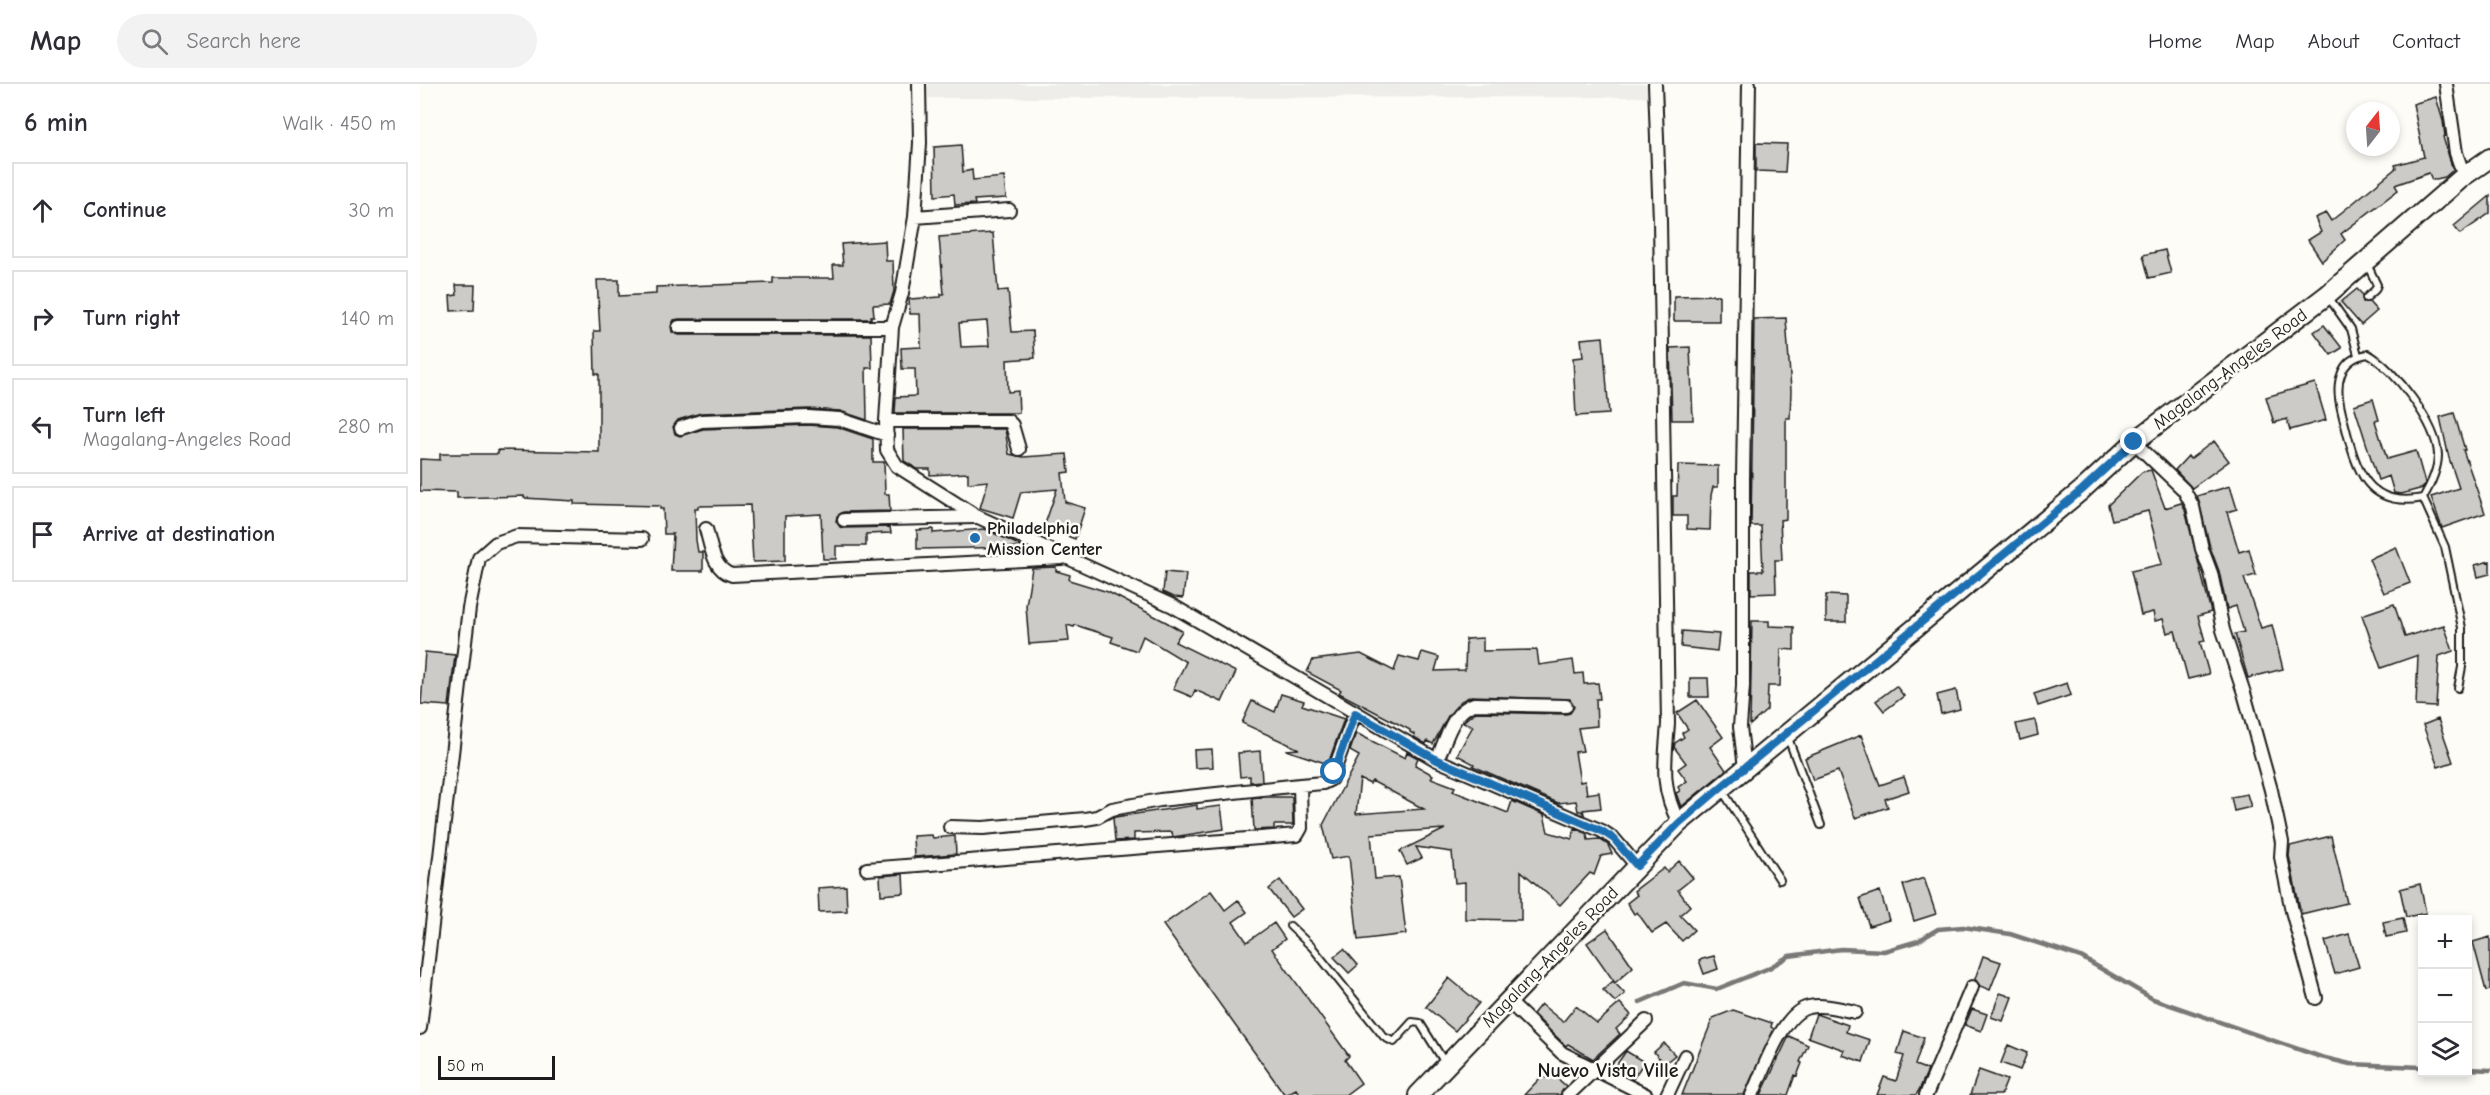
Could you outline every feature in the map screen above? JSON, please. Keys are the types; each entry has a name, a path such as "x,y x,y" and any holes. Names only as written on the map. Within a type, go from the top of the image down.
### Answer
{"main road":[{"name":"Magalang-Angeles Road","path":"1418,1095 1679,823 2082,490 2134,442 2327,294 2464,176 2490,158"}],"street":[{"path":"919,84 920,143 915,217 902,293 892,327 886,421 887,450 897,466 975,516 1173,606 1437,760 1602,831 1614,839 1637,866"},
{"path":"1655,84 1660,222 1668,712 1665,776 1666,794 1679,823"},
{"path":"1745,768 1740,727 1743,686 1743,479 1749,84"},
{"path":"2446,84 2456,153 2464,176"},
{"path":"915,217 1009,210"},
{"path":"679,327 892,327"},
{"path":"681,428 701,421 808,417 839,419 887,435"},
{"path":"886,421 1008,421 1012,425 1019,449"},
{"path":"2134,442 2179,484 2193,507 2202,549 2211,573 2223,630 2244,693 2271,790 2282,842 2281,857 2292,911 2316,998"},
{"path":"844,520 975,516"},
{"path":"706,529 718,566 724,573 732,574 1067,558"},
{"path":"420,1028 469,608 479,558 496,543 517,536 642,539"},
{"path":"1437,760 1458,713 1464,707 1474,704 1566,706"},
{"path":"950,827 984,828 1091,818 1112,809 1160,800 1323,783 1331,779 1355,713"},
{"path":"867,869 1297,835 1301,828 1300,785"},
{"path":"1926,1095 1972,987"},
{"path":"1508,1001 1562,1053 1646,1095"},
{"path":"1752,1095 1783,1027 1794,1014 1806,1007 1820,1006 1855,1012"},
{"path":"1568,1095 1646,1021"},
{"path":"1667,1095 1685,1056"}],"lane":[{"path":"2366,261 2377,285 2366,298"},
{"path":"2327,294 2354,335 2358,355"},
{"path":"2342,316 2349,311"},
{"path":"2368,354 2378,359 2408,389 2432,435 2438,454 2431,485 2423,498 2397,501 2377,492 2360,475 2350,445 2339,392 2340,376 2347,363 2358,355 2368,354"},
{"path":"2423,498 2445,547 2462,628 2462,667 2458,688"},
{"path":"1786,734 1821,825"},
{"path":"1720,788 1780,880"},
{"path":"1290,926 1312,947 1384,1037 1394,1042 1412,1022 1420,1023 1446,1065"}],"shaded area":[{"path":"928,84 1649,84 1650,97 928,98"}],"building":[{"path":"2436,97 2443,121 2445,136 2443,137 2453,170 2445,177 2432,180 2429,173 2395,185 2398,190 2341,234 2345,240 2322,261 2308,240 2321,232 2315,218 2326,213 2331,221 2396,168 2395,165 2424,157 2413,104"},
{"path":"1756,143 1787,144 1785,172 1756,171"},
{"path":"961,145 963,172 972,170 973,180 1004,177 1006,198 974,200 975,204 955,205 954,194 935,196 934,147"},
{"path":"2490,196 2490,213 2460,234 2454,226"},
{"path":"993,233 998,291 1008,290 1012,332 1033,331 1035,358 1007,360 1008,392 1018,391 1019,413 895,413 896,397 916,396 915,369 902,369 901,348 921,347 920,314 910,314 909,299 941,297 941,294 944,294 939,237","holes":["987,321 989,346 961,347 959,323"]},
{"path":"885,241 886,261 893,261 894,291 890,304 873,305 874,316 871,316 871,319 679,319 674,320 671,326 672,332 679,335 871,335 872,368 866,368 867,420 840,411 809,409 701,413 678,420 673,427 675,434 680,436 703,429 808,425 837,427 873,439 873,462 884,462 885,494 889,494 890,511 843,512 837,516 836,521 840,527 844,528 890,527 891,533 866,534 866,546 836,546 836,559 823,559 821,514 785,516 785,561 753,562 750,505 698,506 698,509 695,509 696,540 698,552 703,552 703,571 671,571 673,534 664,534 663,509 660,509 660,506 574,504 574,501 524,498 524,496 457,498 457,492 420,491 420,459 440,460 440,454 498,454 498,450 599,452 599,374 595,374 594,331 600,331 597,280 619,280 619,296 656,294 656,287 773,283 773,278 834,278 833,265 843,265 841,244"},
{"path":"2165,250 2171,273 2149,278 2143,255"},
{"path":"456,285 475,285 474,310 451,311 450,296 457,295"},
{"path":"2357,289 2362,294 2363,302 2369,302 2377,311 2361,325 2341,302"},
{"path":"1719,295 1719,321 1674,321 1674,296"},
{"path":"1786,318 1791,390 1790,418 1786,418 1786,519 1780,520 1782,560 1775,560 1776,593 1751,594 1751,571 1763,571 1761,526 1751,526 1754,319"},
{"path":"2324,325 2342,348 2331,355 2314,332"},
{"path":"1603,337 1609,414 1576,416 1573,358 1583,357 1581,339"},
{"path":"1690,347 1693,420 1672,420 1670,348"},
{"path":"2315,383 2326,420 2290,430 2287,419 2274,423 2266,397"},
{"path":"2373,399 2379,420 2375,421 2387,459 2416,451 2425,483 2423,488 2401,494 2394,493 2389,476 2378,480 2354,405"},
{"path":"2454,413 2465,450 2463,450 2485,513 2442,528 2431,497 2459,488 2449,458 2440,417"},
{"path":"903,429 1005,429 1009,454 1023,457 1067,454 1069,472 1062,473 1065,502 1085,508 1075,539 1044,527 1057,489 1021,492 1013,518 980,508 988,481 968,483 968,473 930,475 930,469 917,469 904,461"},
{"path":"2214,441 2229,461 2192,488 2175,470 2188,456 2190,459"},
{"path":"1678,465 1718,466 1718,487 1713,487 1711,495 1710,530 1687,529 1687,516 1673,516 1673,496 1677,496"},
{"path":"2151,470 2165,508 2181,503 2185,510 2211,612 2198,616 2205,641 2200,642 2209,674 2188,679 2175,631 2167,633 2163,619 2155,621 2153,612 2141,615 2131,571 2162,564 2148,511 2112,520 2108,505 2142,472"},
{"path":"2230,486 2237,509 2227,512 2239,552 2249,549 2256,575 2244,578 2261,628 2272,625 2283,669 2248,678 2235,634 2244,632 2236,606 2227,609 2219,571 2210,547 2197,496"},
{"path":"933,529 933,533 985,529 1023,547 917,549 917,530"},
{"path":"2396,547 2410,583 2384,593 2369,559"},
{"path":"2490,561 2490,574 2478,577 2475,565"},
{"path":"1056,567 1056,571 1070,575 1069,580 1108,592 1182,631 1175,642 1236,672 1222,702 1195,690 1192,697 1173,689 1186,662 1143,636 1137,651 1111,642 1113,637 1075,625 1074,627 1067,625 1069,641 1029,644 1026,606 1032,568"},
{"path":"1165,572 1186,574 1183,598 1163,592"},
{"path":"1826,595 1846,596 1846,622 1826,622"},
{"path":"2394,604 2405,637 2444,625 2453,651 2439,656 2436,707 2416,706 2418,655 2381,668 2362,615"},
{"path":"1752,621 1769,621 1769,626 1794,627 1794,650 1781,649 1780,686 1768,686 1767,710 1750,725"},
{"path":"1682,631 1719,634 1717,651 1681,647"},
{"path":"1483,638 1483,651 1537,650 1539,665 1573,660 1575,674 1583,673 1584,684 1598,683 1600,699 1596,699 1597,726 1578,728 1583,751 1575,752 1580,782 1585,781 1587,794 1599,792 1601,808 1583,810 1584,814 1578,811 1576,801 1558,803 1473,766 1474,764 1457,755 1473,726 1463,722 1476,712 1566,714 1570,713 1574,707 1570,699 1471,696 1461,701 1448,716 1433,744 1427,741 1426,744 1414,737 1415,735 1410,730 1339,693 1341,690 1307,672 1313,660 1361,654 1394,671 1399,656 1419,661 1422,652 1439,657 1435,671 1465,670 1466,639"},
{"path":"425,652 455,655 449,706 421,704"},
{"path":"1690,678 1708,678 1709,697 1690,697"},
{"path":"2067,683 2071,695 2038,706 2034,694"},
{"path":"1896,686 1904,696 1884,711 1876,701"},
{"path":"1956,690 1960,709 1941,714 1937,695"},
{"path":"1281,694 1304,701 1302,705 1344,719 1328,764 1286,750 1299,749 1242,723 1252,701 1275,712"},
{"path":"1697,700 1723,737 1710,747 1726,770 1681,807 1676,793 1680,791 1678,787 1687,781 1678,769 1686,763 1674,747 1675,743 1684,737 1682,733 1688,729 1677,713"},
{"path":"2438,719 2453,762 2438,767 2423,725"},
{"path":"2035,720 2038,735 2020,740 2016,724"},
{"path":"1356,733 1405,758 1407,752 1418,758 1415,765 1433,775 1431,778 1455,787 1453,791 1508,813 1512,801 1544,815 1548,832 1572,839 1575,828 1587,834 1588,840 1599,839 1608,845 1612,854 1601,856 1594,875 1590,873 1560,905 1521,871 1521,920 1465,919 1465,882 1455,883 1452,852 1416,847 1422,858 1407,865 1400,851 1445,829 1371,834 1375,879 1399,877 1406,934 1358,940 1349,856 1331,859 1323,825 1359,756 1350,751","holes":["1360,779 1370,784 1372,781 1424,809 1356,814"]},
{"path":"1861,735 1880,785 1904,777 1909,791 1885,799 1888,807 1855,818 1838,771 1813,780 1805,758"},
{"path":"1212,749 1213,767 1195,768 1194,750"},
{"path":"1260,751 1262,781 1250,782 1250,776 1240,777 1238,753"},
{"path":"2247,794 2251,807 2234,811 2231,797"},
{"path":"1292,797 1293,825 1274,825 1274,829 1254,830 1252,798"},
{"path":"1197,805 1197,809 1221,806 1224,829 1173,837 1172,832 1134,833 1134,840 1115,841 1113,818 1115,817"},
{"path":"932,835 933,838 955,836 956,854 914,857 913,836"},
{"path":"2331,836 2347,903 2301,914 2289,856 2290,846"},
{"path":"1679,861 1693,878 1678,890 1690,906 1680,915 1694,930 1682,941 1666,924 1652,933 1637,912 1634,914 1627,903 1637,895 1634,891 1664,868 1667,872"},
{"path":"903,874 904,893 881,895 880,876"},
{"path":"1924,878 1936,914 1914,921 1903,885"},
{"path":"1280,880 1302,909 1291,917 1269,889"},
{"path":"2420,884 2426,913 2406,917 2400,889"},
{"path":"846,886 847,911 819,912 818,888"},
{"path":"1211,891 1225,910 1238,900 1247,912 1233,922 1247,942 1274,923 1285,939 1272,949 1349,1056 1345,1060 1361,1083 1345,1095 1300,1095 1296,1089 1285,1095 1163,925"},
{"path":"1880,891 1889,920 1869,926 1860,898"},
{"path":"2403,918 2406,933 2386,937 2383,922"},
{"path":"1607,929 1633,967 1615,983 1587,943"},
{"path":"2349,934 2359,967 2335,974 2325,941"},
{"path":"2490,937 2490,990 2486,991 2473,942"},
{"path":"1344,949 1358,965 1349,973 1334,957"},
{"path":"1714,956 1718,969 1704,974 1699,960"},
{"path":"1983,956 2001,962 1990,990 1980,986 1975,979"},
{"path":"1449,978 1479,1003 1455,1031 1426,1007"},
{"path":"1613,981 1625,994 1615,1002 1603,990"},
{"path":"2000,993 2012,997 2003,1021 1991,1017"},
{"path":"1620,1003 1631,1015 1616,1029 1620,1034 1593,1059 1568,1044 1566,1046 1533,1014 1541,1004 1563,1022 1576,1006 1597,1023"},
{"path":"1972,1009 1987,1014 1981,1031 1965,1025"},
{"path":"1733,1010 1772,1023 1771,1027 1774,1029 1744,1095 1682,1095 1713,1018"},
{"path":"1816,1014 1848,1025 1846,1032 1870,1040 1863,1062 1842,1055 1844,1050 1808,1037"},
{"path":"1904,1031 1924,1038 1915,1065 1928,1070 1916,1095 1877,1095 1884,1077 1896,1081 1904,1056 1897,1054"},
{"path":"1789,1036 1808,1045 1788,1095 1761,1095"},
{"path":"1664,1043 1675,1055 1664,1064 1654,1052"},
{"path":"2008,1045 2027,1053 2020,1070 2001,1063"},
{"path":"1626,1051 1644,1062 1633,1079 1613,1070"},
{"path":"1979,1070 2007,1080 2001,1095 1970,1095"},
{"path":"1551,1073 1566,1086 1560,1095 1524,1095 1543,1075 1546,1078"}],"waterway":[{"path":"1640,1002 1684,983 1717,989 1769,968 1789,956 1841,949 1884,951 1918,941 1938,929 1963,927 2010,934 2081,957 2153,999 2321,1057 2350,1064 2418,1067"},
{"path":"2472,1069 2490,1070"}],"place":[{"name":"Philadelphia Mission Center","path":"975,538"}],"district":[{"name":"Nuevo Vista Ville","path":"1608,1070"}],"route":[{"path":"1334,772 1355,713 1437,760 1602,831 1614,839 1637,866 1679,823 1720,788 2082,490 2134,442"}]}
